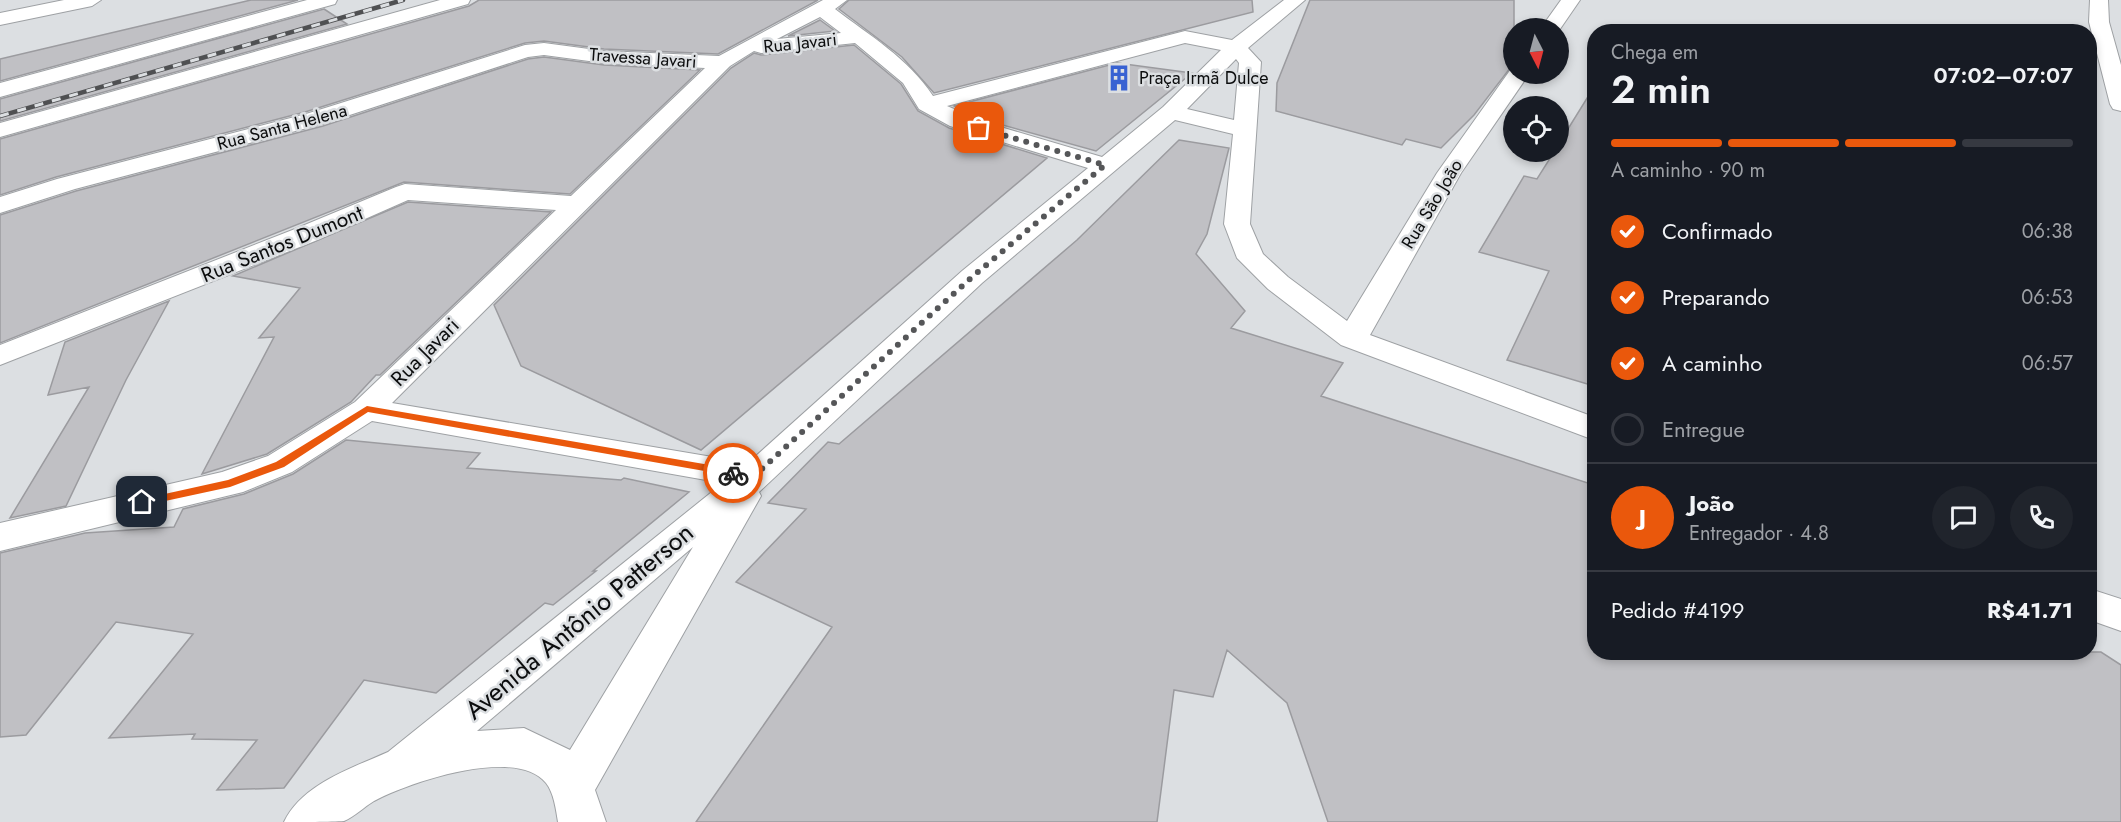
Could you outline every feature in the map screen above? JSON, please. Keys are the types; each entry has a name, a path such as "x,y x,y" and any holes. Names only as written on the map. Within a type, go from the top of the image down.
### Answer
{"street":[{"path":"0,19 92,0"},
{"path":"0,90 328,0"},
{"path":"0,130 461,0"},
{"name":"Avenida Antônio Patterson","path":"404,766 754,476 972,277 1171,112 1236,47 1296,0"},
{"path":"1558,18 1571,0"},
{"path":"2099,0 2099,22 2121,104"},
{"path":"830,4 858,37 898,66 911,79 927,104 958,121 1105,165"},
{"name":"Rua Javari","path":"0,537 230,483 280,464 367,409 576,204 732,56 830,4"},
{"name":"Rua Javari","path":"732,56 858,37"},
{"path":"927,104 1185,37 1236,47 1250,63 1237,224 1251,258 1278,283 1352,339 1587,426"},
{"name":"Rua Santa Helena","path":"0,205 77,181 314,119 511,55 535,50 563,51"},
{"name":"Travessa Javari","path":"563,51 613,58 732,56"},
{"name":"Rua São João","path":"1352,339 1449,173 1512,84"},
{"path":"1171,112 1243,129"},
{"name":"Rua Santos Dumont","path":"0,356 294,240 405,192 576,204"},
{"path":"367,409 754,476"},
{"name":"Avenida Antônio Patterson","path":"577,804 754,476"},
{"path":"2097,606 2121,615"},
{"path":"308,822 357,787 404,766 447,753 524,747 563,769 577,804"}],"building":[{"path":"251,0 298,0 0,81 0,59"},
{"path":"479,0 818,0 718,54 604,49 544,41 525,43 305,112 56,177 0,195 0,139 469,6"},
{"path":"849,0 1252,0 1253,12 934,93 902,57 839,9"},
{"path":"1310,0 1514,0 1514,18 1503,18 1503,77 1474,115 1441,148 1406,139 1402,145 1276,111 1277,83"},
{"path":"324,9 347,24 0,121 0,99"},
{"path":"820,20 835,31 788,36"},
{"path":"854,45 901,84 918,111 949,128 1047,158 701,450 521,366 494,305 731,68 754,53 761,55"},
{"path":"544,57 604,65 700,70 570,194 404,182 0,343 0,215 76,191 323,126 528,59"},
{"name":"Praça Irmã Dulce","path":"1117,63 1192,73 1096,151 988,121 954,106"},
{"path":"1587,98 1587,384 1507,360 1549,271 1479,252 1524,176 1537,179 1548,162 1569,162 1569,127"},
{"path":"1179,140 1229,148 1207,234 1196,254 1245,311 1231,328 1343,363 1321,396 1587,483 1587,660 2097,660 2097,652 2101,652 2121,665 2121,822 1328,822 1287,703 1227,650 1213,697 1174,690 1157,822 696,822 832,627 736,582 806,509 768,503 828,442 839,444 1077,240"},
{"path":"408,202 551,212 380,375 376,375 351,402 267,454 202,474 274,337 259,338 300,288 233,276"},
{"path":"169,301 126,380 66,506 10,518 89,387 48,395 65,342"},
{"path":"346,440 480,453 467,468 621,480 624,478 689,492 593,571 596,571 553,605 545,603 436,693 364,680 284,788 217,790 257,740 192,739 195,734 109,738 193,634 116,622 26,735 0,737 0,553 85,533 174,527 183,509 244,494 293,474"}],"railway":[{"path":"0,116 403,0"}],"way so far":[{"path":"733,473 754,476 972,277 1105,165 979,128"}],"place":[{"name":"Praça Irmã Dulce","path":"1119,78"}],"route":[{"path":"142,502 230,483 280,464 367,409 510,432 733,473"}]}
